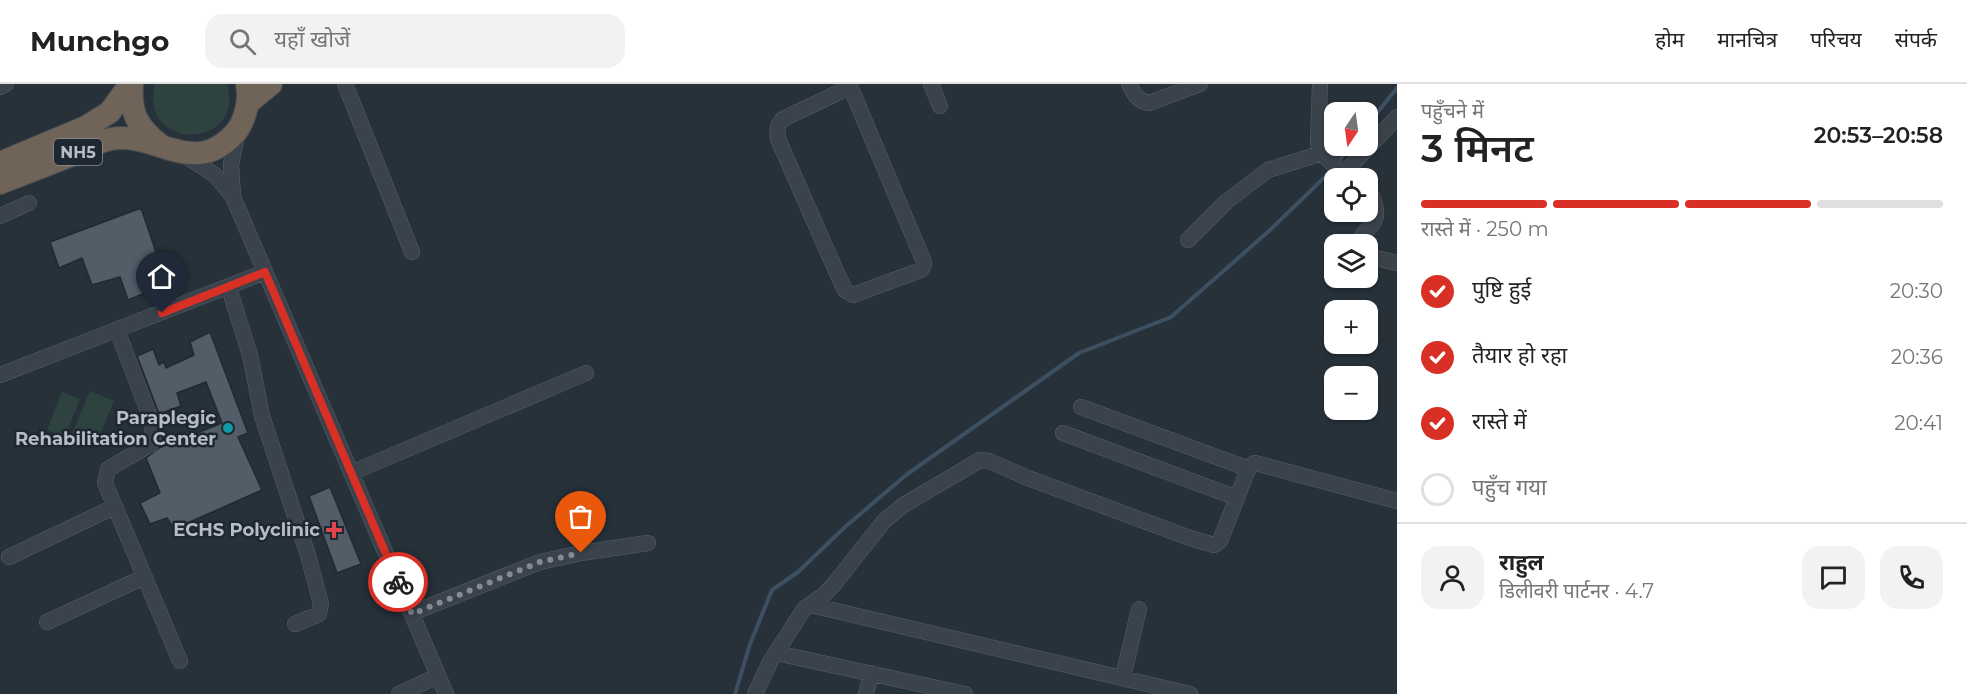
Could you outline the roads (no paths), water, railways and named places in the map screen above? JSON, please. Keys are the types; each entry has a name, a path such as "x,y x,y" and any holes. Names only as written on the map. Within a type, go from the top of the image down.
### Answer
{"highway":[{"name":"NH5","path":"131,84 131,100 135,118 145,134 170,149"},
{"name":"NH5","path":"0,163 86,127 110,111 131,84"},
{"name":"NH5","path":"0,183 111,139 135,139 194,154 213,149 230,138 238,128 248,94 271,84"}],"street":[{"path":"0,87 6,84"},
{"path":"345,84 412,252"},
{"path":"931,84 940,106"},
{"path":"1130,84 1136,98 1149,104 1200,84"},
{"path":"1320,84 1318,143 1322,153 1340,168"},
{"path":"849,85 924,265 921,270 854,295 845,290 778,139 777,130 783,118 849,85"},
{"path":"1355,168 1397,117"},
{"path":"233,197 231,164 238,128"},
{"path":"170,149 215,175 233,197 446,694"},
{"path":"1188,240 1226,202 1268,170 1322,153"},
{"path":"0,216 30,203"},
{"path":"1365,234 1374,222"},
{"path":"1378,258 1397,263"},
{"path":"0,375 229,288 265,272"},
{"path":"229,288 250,355 262,416 308,555 321,604 319,614 296,624"},
{"path":"117,330 154,429 151,444 108,469 105,483 180,661"},
{"path":"351,473 586,373"},
{"path":"1081,407 1249,469"},
{"path":"1063,433 1237,498"},
{"path":"755,694 776,652 804,609 835,583 884,521 902,506 980,460 989,461 1214,545 1220,541 1252,465 1260,464 1338,487 1397,501"},
{"path":"9,557 114,507"},
{"path":"412,614 540,562 648,543"},
{"path":"47,622 144,577"},
{"path":"811,605 1190,694"},
{"path":"1123,678 1139,609"},
{"path":"776,652 871,673 922,689 965,694"},
{"path":"866,694 871,673"},
{"path":"399,694 438,676"}],"waterway":[{"path":"1378,112 1397,88"},
{"path":"735,694 750,644 772,590 798,572 845,527 906,475 1079,353 1171,317 1269,231 1324,178"}],"place":[{"name":"Paraplegic Rehabilitation Center","path":"228,428"},
{"name":"ECHS Polyclinic","path":"334,530"}]}
